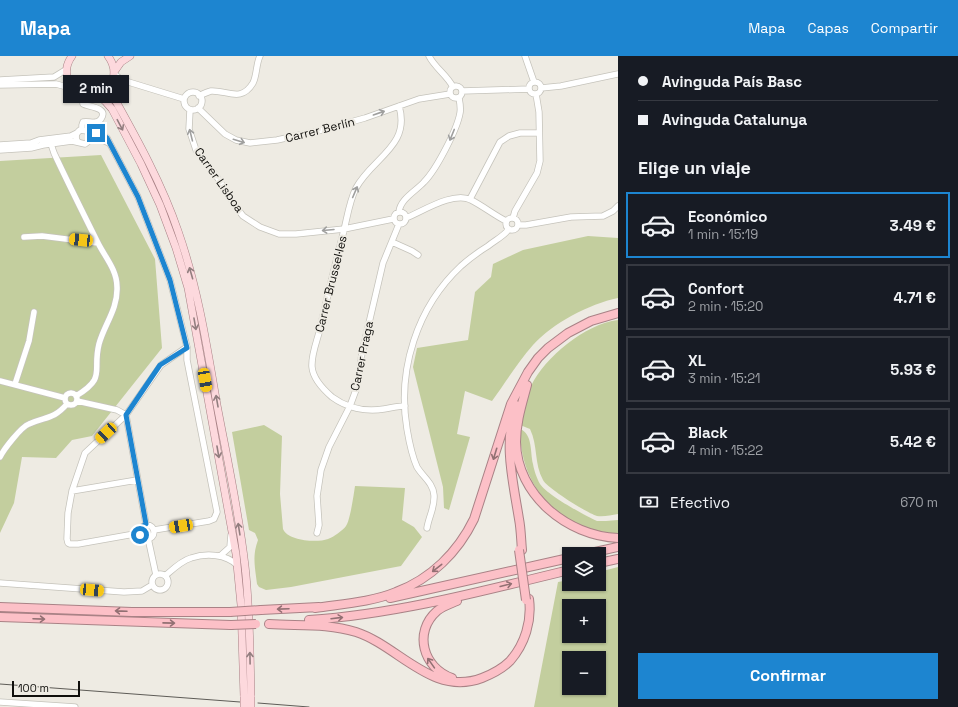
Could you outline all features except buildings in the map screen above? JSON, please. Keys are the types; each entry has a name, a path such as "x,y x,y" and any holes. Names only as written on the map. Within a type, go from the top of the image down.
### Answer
{"highway":[{"path":"315,608 374,598 396,592 429,574 442,564 453,553 467,534 474,519 511,404 528,372 538,358 555,342 573,330 591,321 618,313"},
{"path":"521,550 519,519 510,467 509,442 514,413 521,394 542,361 564,341 590,326 618,317"},
{"path":"527,385 519,412 516,428 516,442 520,464 528,484 542,503 555,515 567,523 591,534 618,538"},
{"path":"269,624 290,626 324,626 350,630 377,641 430,676 447,681 469,681 488,676 507,663 517,652 524,640 530,610 506,451 508,427 518,392"},
{"path":"606,550 618,547"},
{"path":"606,562 618,559"},
{"path":"0,607 132,612 230,612 315,608 401,596 562,560"},
{"path":"0,617 231,625 269,624 370,613 432,602 562,572"},
{"path":"480,591 441,608 431,617 426,628 424,645 427,656 436,669 446,676 457,679 473,678 486,674 504,662 515,650 522,635 528,600"}],"main road":[{"path":"108,56 113,66 114,73"},
{"path":"130,56 121,62 114,73 111,84 113,96 153,172 171,212 196,289 244,555 248,607 248,697 244,707"},
{"path":"71,57 66,69 69,83 74,89 89,96 105,91 111,84"},
{"path":"96,95 101,97 109,105 141,164 160,205 181,264 193,313 232,527 238,566 248,697 252,707"}],"street":[{"path":"199,96 211,91 233,94 246,91 254,80 260,56"},
{"path":"429,56 453,87"},
{"path":"525,56 534,82"},
{"path":"0,80 54,77 66,69"},
{"path":"114,73 122,80 184,99"},
{"path":"536,94 541,88 568,85 618,74"},
{"path":"534,82 539,83 541,88"},
{"path":"529,89 530,84 534,82"},
{"path":"0,85 56,84 74,89"},
{"path":"453,87 459,87 462,91 529,89 532,93 536,94"},
{"path":"453,87 450,90 450,94 454,98 459,98"},
{"path":"462,91 459,98 460,113 446,149 425,181 404,200 399,212 394,215 393,219 395,222 400,224 404,223 406,218 447,200 462,198 470,199 506,221 506,225 509,229"},
{"path":"190,93 195,93 199,96 201,102 198,108 190,110 185,105 184,99 190,93"},
{"path":"78,142 76,138 82,132 82,125 84,122 97,122 101,119 102,115 98,108 83,104 82,94"},
{"name":"Carrer Berlín","path":"198,108 229,137 240,142 250,143 277,140 318,131 365,118 423,98 450,94"},
{"path":"513,218 515,211 534,180 539,168 539,112 536,94"},
{"name":"Carrer Brussel·les","path":"399,106 402,120 400,132 390,150 366,174 357,187 352,198 326,303 312,368 316,378 326,391 350,406 371,410 405,406"},
{"name":"Carrer Lisboa","path":"190,110 189,129 192,142 196,150 217,177 236,207 248,220 266,230 286,234 344,229 393,219"},
{"path":"82,132 90,137 89,141"},
{"path":"0,145 31,143 39,140 71,136 82,132 104,135 110,143 138,197 170,280 187,348 187,360 217,512 214,519 209,521 154,530"},
{"path":"470,199 500,142 510,136 520,133 539,133"},
{"path":"0,150 33,148 41,145 74,141 82,144 99,138 110,143"},
{"path":"0,381 15,384 66,401 69,405 73,405 76,398 88,388 95,379 98,368 99,343 112,314 117,291 113,269 98,244 51,144"},
{"path":"427,528 433,509 434,494 430,485 415,463 405,406 406,377 410,350 414,337 428,309 445,283 460,267 484,248 502,237 509,229 515,229 518,225 572,217 603,216 613,211 618,206"},
{"path":"399,212 404,213 406,218"},
{"path":"506,221 509,218 513,218"},
{"path":"513,218 517,220 518,225"},
{"name":"Carrer Praga","path":"317,533 319,525 317,496 321,470 329,447 350,406 357,387 362,353 383,264 400,224"},
{"path":"24,237 42,236 98,244"},
{"path":"392,242 418,255"},
{"path":"15,384 29,342 34,312"},
{"path":"140,533 73,544 68,543 68,513 72,491 85,453 126,415 160,365 187,348"},
{"path":"0,457 4,448 27,424 54,416 66,401 69,393 73,393 76,398 117,410 126,415"},
{"path":"126,415 146,524"},
{"path":"72,491 138,480"},
{"path":"146,524 151,526 154,530"},
{"path":"146,524 140,528 142,537 148,538 152,536 154,530"},
{"path":"220,556 230,547 232,527"},
{"path":"148,538 156,575"},
{"path":"165,576 178,564 190,558 204,556 220,556 228,558 238,566"},
{"path":"160,574 165,576 168,581 166,588 158,590 152,585 152,580 156,575 160,574"},
{"path":"0,583 124,592 142,591 152,585"},
{"path":"0,702 14,705 75,707"}],"green space":[{"path":"101,155 155,259 162,348 92,436 72,440 56,458 22,457 14,503 0,533 0,161"},
{"path":"588,236 618,238 618,298 595,305 572,316 561,322 541,337 522,358 492,401 465,391 457,434 470,437 449,510 444,508 443,487 413,367 417,348 468,340 475,292 491,277 493,264 523,250"},
{"path":"618,320 618,514 597,516 568,500 546,484 538,468 534,441 530,429 520,425 524,405 531,386 537,375 556,353 592,328"},
{"path":"264,425 282,436 280,494 283,529 286,533 303,540 310,541 328,539 333,537 346,526 352,507 355,486 405,488 402,520 414,527 422,537 401,566 291,587 266,590 259,587 257,584 254,562 258,540 255,533 249,530 232,432"},
{"path":"520,429 524,431 529,439 535,472 544,489 566,504 597,521 618,520 618,534 597,530 578,524 561,514 547,502 535,487 527,470 522,450"},
{"path":"618,567 618,707 534,707 558,582 562,581 562,591 606,591 606,570"}],"tram line":[{"path":"0,684 240,702"},
{"path":"258,703 309,707"}],"route":[{"path":"96,133 106,136 138,197 170,280 187,348 160,365 126,415 146,524 140,528 140,535"}]}
